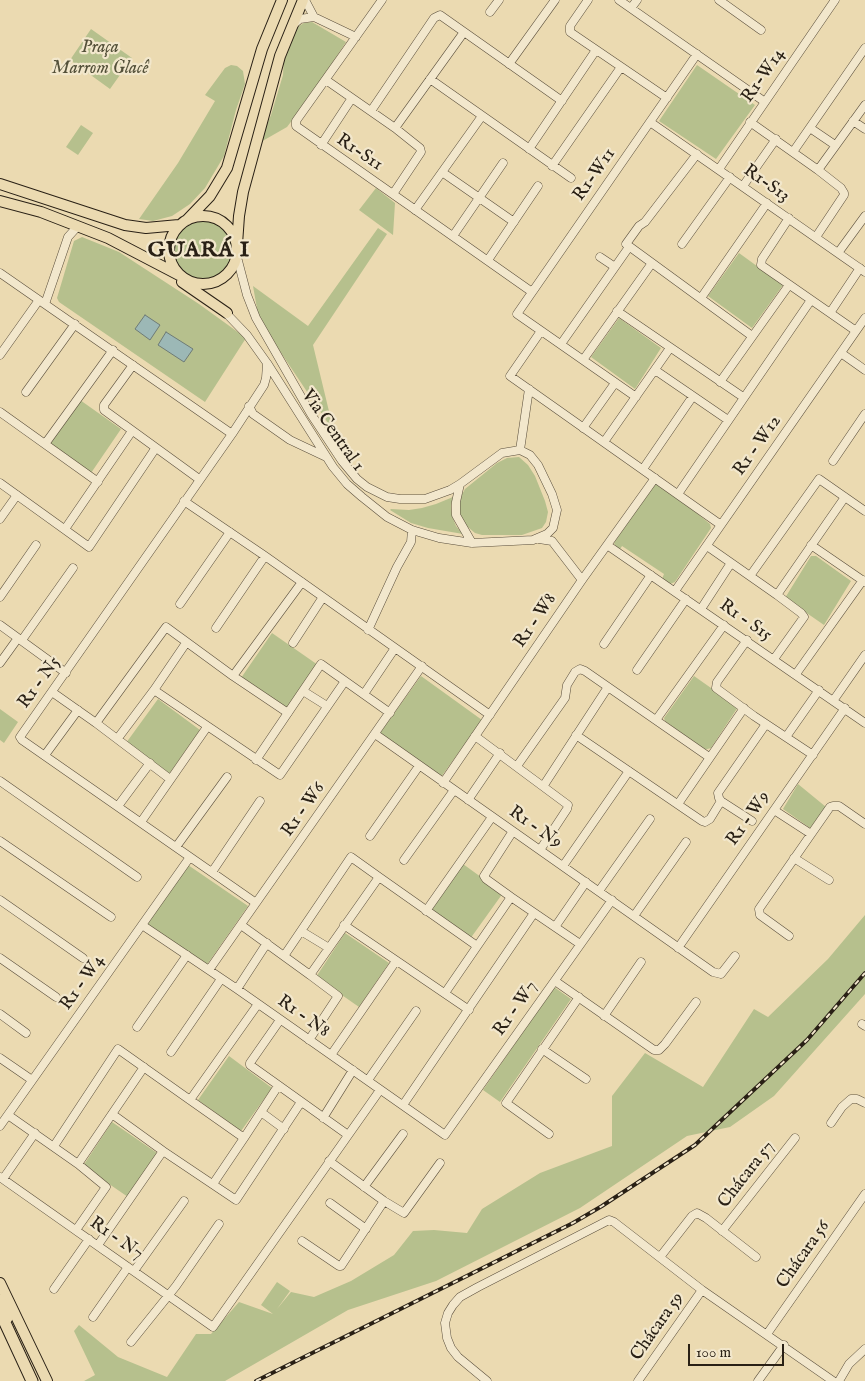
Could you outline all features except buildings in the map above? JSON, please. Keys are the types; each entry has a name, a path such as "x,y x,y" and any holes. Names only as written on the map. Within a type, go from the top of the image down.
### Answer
{"highway":[{"path":"0,1300 19,1351"},
{"path":"0,1312 32,1381"}],"main road":[{"path":"282,0 262,49 227,168 210,196 172,234 169,256 173,267 185,278 200,284 213,283 224,278 232,268 236,257 243,192 285,44 304,0"},
{"path":"270,32 272,40 285,44"},
{"path":"0,184 130,226 158,228 183,222 197,216 208,216 218,219 230,230 237,244"},
{"path":"33,195 40,212"},
{"name":"Via Central 1","path":"0,201 40,212 108,238 185,278"},
{"path":"144,256 152,265 180,281 227,314"},
{"path":"0,1283 47,1381"}],"street":[{"path":"304,0 314,17"},
{"name":"R1-S11","path":"382,0 296,123 297,128 532,292"},
{"path":"490,12 499,0"},
{"path":"509,64 555,0"},
{"path":"588,0 569,29 573,34 667,98"},
{"path":"619,0 765,102"},
{"path":"631,8 637,0"},
{"path":"719,0 761,30"},
{"name":"R1-W14","path":"718,169 835,0"},
{"path":"371,111 436,16 440,15 562,101"},
{"path":"290,32 294,23 300,19 314,17 356,37"},
{"path":"395,128 464,32"},
{"path":"528,149 596,50"},
{"name":"R1-W11","path":"541,331 517,314 697,54"},
{"path":"793,152 864,54"},
{"path":"552,166 621,67"},
{"path":"430,79 571,178"},
{"path":"326,80 419,146 422,152 393,194"},
{"path":"321,145 352,98"},
{"path":"818,170 865,105"},
{"path":"415,210 482,116"},
{"path":"853,121 865,129"},
{"name":"R1-S13","path":"650,122 863,270"},
{"path":"750,122 776,139 841,188 844,196 816,237"},
{"path":"810,128 835,145"},
{"path":"743,186 776,139"},
{"path":"697,154 626,244 752,336"},
{"path":"453,236 503,163"},
{"path":"442,172 514,222"},
{"path":"682,244 730,177"},
{"path":"488,260 538,186"},
{"path":"701,298 767,203"},
{"path":"838,253 865,216"},
{"path":"789,218 761,261 763,266 856,331"},
{"path":"65,222 68,237"},
{"path":"0,354 42,302 68,237 77,227"},
{"path":"560,344 629,247"},
{"name":"Via Central 1","path":"236,257 256,318 311,414 342,461 357,479 376,492 400,499 425,498 460,484 502,453 520,450"},
{"path":"600,257 615,267"},
{"path":"583,360 652,262"},
{"path":"830,313 863,270"},
{"path":"0,273 232,434"},
{"name":"Via Central 1","path":"185,278 212,299 247,335 267,362 326,457 347,484 387,517 423,534 472,543 539,539"},
{"path":"720,382 788,285"},
{"path":"678,494 811,300"},
{"path":"618,311 744,397"},
{"name":"R1 - W12","path":"675,591 865,318"},
{"path":"26,392 75,324"},
{"path":"636,398 541,331 510,376 721,525"},
{"path":"604,442 670,348"},
{"path":"45,444 113,350"},
{"path":"841,353 865,370"},
{"path":"267,362 266,381 251,410 290,440 326,457"},
{"path":"133,365 103,407 106,413 199,479"},
{"path":"655,370 728,420"},
{"path":"583,428 615,383"},
{"path":"529,390 520,450 530,455 538,465 552,494 557,510 553,528 556,539 584,578"},
{"path":"643,469 693,396"},
{"name":"R1 - N5","path":"251,410 243,415 232,434 20,737 256,903"},
{"path":"0,412 98,482"},
{"path":"833,461 865,414"},
{"path":"65,529 132,431"},
{"path":"0,483 89,547 155,448"},
{"name":"R1 - W8","path":"443,782 655,478"},
{"path":"750,576 819,479 865,511"},
{"path":"460,484 456,502 456,515 472,543"},
{"path":"0,519 17,495"},
{"path":"777,595 845,497"},
{"path":"184,501 490,715"},
{"path":"539,539 553,528"},
{"path":"368,630 397,567 411,542 412,530"},
{"path":"180,604 230,532"},
{"path":"411,542 423,534"},
{"path":"539,539 552,541 584,578"},
{"name":"R1 - S15","path":"607,545 865,723"},
{"path":"796,674 864,581 811,545"},
{"path":"0,597 36,546"},
{"path":"707,546 777,595 804,617 774,660"},
{"path":"216,628 265,556"},
{"path":"701,609 731,563"},
{"path":"0,663 73,568"},
{"path":"604,644 651,575"},
{"path":"233,676 302,582"},
{"path":"293,643 323,597"},
{"path":"637,670 686,599"},
{"path":"0,625 66,673"},
{"path":"656,720 724,625"},
{"path":"96,723 166,627 288,713"},
{"path":"746,640 716,686 719,691 812,755"},
{"path":"118,738 154,690 186,642"},
{"path":"364,694 395,648"},
{"path":"833,701 865,655"},
{"path":"256,760 321,664 390,712"},
{"name":"R1 - W6","path":"209,970 422,666"},
{"path":"517,766 565,698 567,685 578,669 585,671 710,758"},
{"path":"154,690 280,775 345,681"},
{"path":"544,785 608,687"},
{"path":"786,737 819,690"},
{"path":"303,691 327,706"},
{"path":"52,692 118,738 170,779"},
{"path":"678,804 744,708"},
{"name":"R1 - W9","path":"678,948 845,708"},
{"path":"45,755 78,710"},
{"path":"752,822 722,801 718,796 719,791 766,724"},
{"path":"141,822 207,727"},
{"name":"R1 - N9","path":"374,734 713,972 718,974 724,972 735,956"},
{"path":"576,735 705,822 710,819 722,801"},
{"path":"475,736 567,803 568,807 540,850"},
{"path":"468,800 500,753"},
{"path":"118,806 150,763"},
{"path":"370,836 419,766"},
{"path":"563,866 629,771"},
{"path":"176,847 227,777"},
{"path":"0,781 137,877"},
{"path":"404,860 454,790"},
{"path":"212,872 260,801"},
{"path":"789,936 760,915 758,911 811,834 833,806 839,806 865,824"},
{"path":"774,810 811,834"},
{"path":"426,911 492,816"},
{"path":"599,891 650,818"},
{"path":"514,831 484,876 511,897 580,944"},
{"path":"0,840 111,917"},
{"path":"634,916 686,842"},
{"name":"R1 - W4","path":"0,1126 190,857"},
{"path":"284,956 351,857 477,946"},
{"path":"794,858 829,880"},
{"path":"310,975 379,877"},
{"path":"555,927 586,882"},
{"path":"445,993 511,897"},
{"path":"0,900 83,958"},
{"name":"R1 - W7","path":"445,1136 612,900"},
{"path":"403,1106 534,913"},
{"name":"R1 - N8","path":"142,925 354,1070 445,1136"},
{"path":"241,925 338,996 309,1040"},
{"path":"344,925 469,1010"},
{"path":"301,932 329,948"},
{"path":"237,989 267,943"},
{"path":"137,1026 187,955"},
{"path":"0,958 56,997"},
{"path":"331,1055 396,960"},
{"path":"604,1016 641,962"},
{"path":"171,1052 221,979"},
{"path":"555,981 650,1048 659,1050 696,1002"},
{"path":"549,1134 506,1103 579,997"},
{"path":"190,1100 258,1004"},
{"path":"368,1080 416,1011"},
{"path":"0,1014 26,1033"},
{"path":"280,1020 249,1064 348,1135"},
{"path":"54,1146 118,1049 244,1138"},
{"path":"542,1049 586,1079"},
{"path":"0,1058 32,1080"},
{"path":"78,1164 144,1067"},
{"path":"323,1118 354,1070"},
{"path":"212,1184 278,1086"},
{"path":"380,1090 329,1161 402,1213 406,1212 440,1163"},
{"path":"831,1123 851,1099 863,1102"},
{"path":"112,1114 236,1200 301,1102"},
{"path":"261,1112 284,1129"},
{"path":"8,1115 54,1146 106,1187 76,1230"},
{"path":"1,1178 35,1134"},
{"path":"364,1187 403,1134"},
{"name":"Chácara 57","path":"722,1231 794,1138"},
{"path":"98,1245 163,1151"},
{"name":"R1 - N7","path":"1,1178 213,1327 329,1161"},
{"name":"Chácara 56","path":"767,1334 865,1194"},
{"path":"93,1317 184,1201"},
{"path":"302,1241 340,1266 384,1201"},
{"path":"330,1203 366,1229"},
{"path":"660,1257 695,1214 701,1214 756,1257"},
{"path":"487,1381 458,1357 447,1338 445,1323 448,1313 460,1297 609,1220 702,1290 834,1381"},
{"path":"131,1342 168,1295 219,1224"},
{"path":"54,1289 89,1239"},
{"name":"Chácara 59","path":"638,1381 702,1290"},
{"path":"758,1381 784,1345"},
{"path":"839,1381 849,1364 865,1349"}],"green space":[{"path":"312,22 346,42 312,94 287,127 259,143 271,115 283,75 284,56 294,29 304,23"},
{"name":"Praça Marrom Glacê","path":"91,29 132,58 110,89 70,60"},
{"path":"231,65 237,66 243,71 245,84 224,156 205,188 190,204 172,216 153,221 139,219 178,163 215,101 205,95 225,68"},
{"path":"697,65 755,105 716,159 659,121"},
{"path":"81,125 93,133 78,155 66,147"},
{"path":"376,188 395,203 393,235 359,210"},
{"path":"203,220 220,225 228,233 233,250 228,267 220,275 203,280 186,275 178,267 173,250 178,233 186,225"},
{"path":"378,228 387,234 313,345 334,432 259,320 253,286 308,326"},
{"path":"82,237 119,252 199,304 246,338 205,402 59,302 57,298 74,241"},
{"path":"739,253 783,285 752,328 708,296"},
{"path":"619,318 661,348 635,389 591,357"},
{"path":"80,400 121,429 91,473 50,444"},
{"path":"519,457 528,465 535,476 548,512 546,522 542,528 522,535 482,535 475,533 463,523 459,513 460,498 465,489 497,463 507,458"},
{"path":"654,482 674,494 710,524 711,528 675,582 670,584 662,579 664,574 622,546 619,551 614,543"},
{"path":"453,497 451,506 452,516 456,526 463,534 411,523 390,510 422,508"},
{"path":"811,556 816,556 851,581 824,625 785,598"},
{"path":"272,633 318,665 286,710 241,678"},
{"path":"421,676 482,720 441,777 380,733"},
{"path":"694,676 738,707 711,748 704,750 665,721 664,718"},
{"path":"158,699 200,730 169,774 126,743"},
{"path":"0,709 18,722 4,743 0,740"},
{"path":"798,784 826,807 810,828 783,809"},
{"path":"463,864 503,893 470,939 430,910"},
{"path":"188,865 248,906 206,966 147,924"},
{"path":"865,915 865,994 774,1096 730,1127 687,1136 580,1208 436,1281 348,1310 225,1381 84,1381 95,1375 74,1331 79,1325 118,1357 167,1377 196,1334 211,1334 239,1302 273,1314 261,1305 277,1282 290,1291 277,1309 291,1292 314,1297 351,1281 394,1255 413,1231 434,1230 467,1233 482,1209 540,1173 612,1146 612,1096 645,1053 703,1087 754,1009 768,1017 828,959"},
{"path":"345,933 389,963 359,1007 316,977"},
{"path":"554,987 571,999 500,1102 483,1090"},
{"path":"229,1056 272,1088 241,1131 198,1100"},
{"path":"112,1122 157,1153 128,1197 83,1166"}],"water":[{"path":"145,315 160,325 150,340 135,329"},
{"path":"166,332 193,349 184,362 158,345"}],"railway":[{"path":"256,1381 573,1223 695,1145 807,1040 865,973"}],"district":[{"name":"GUARÁ I","path":"199,251"}]}
